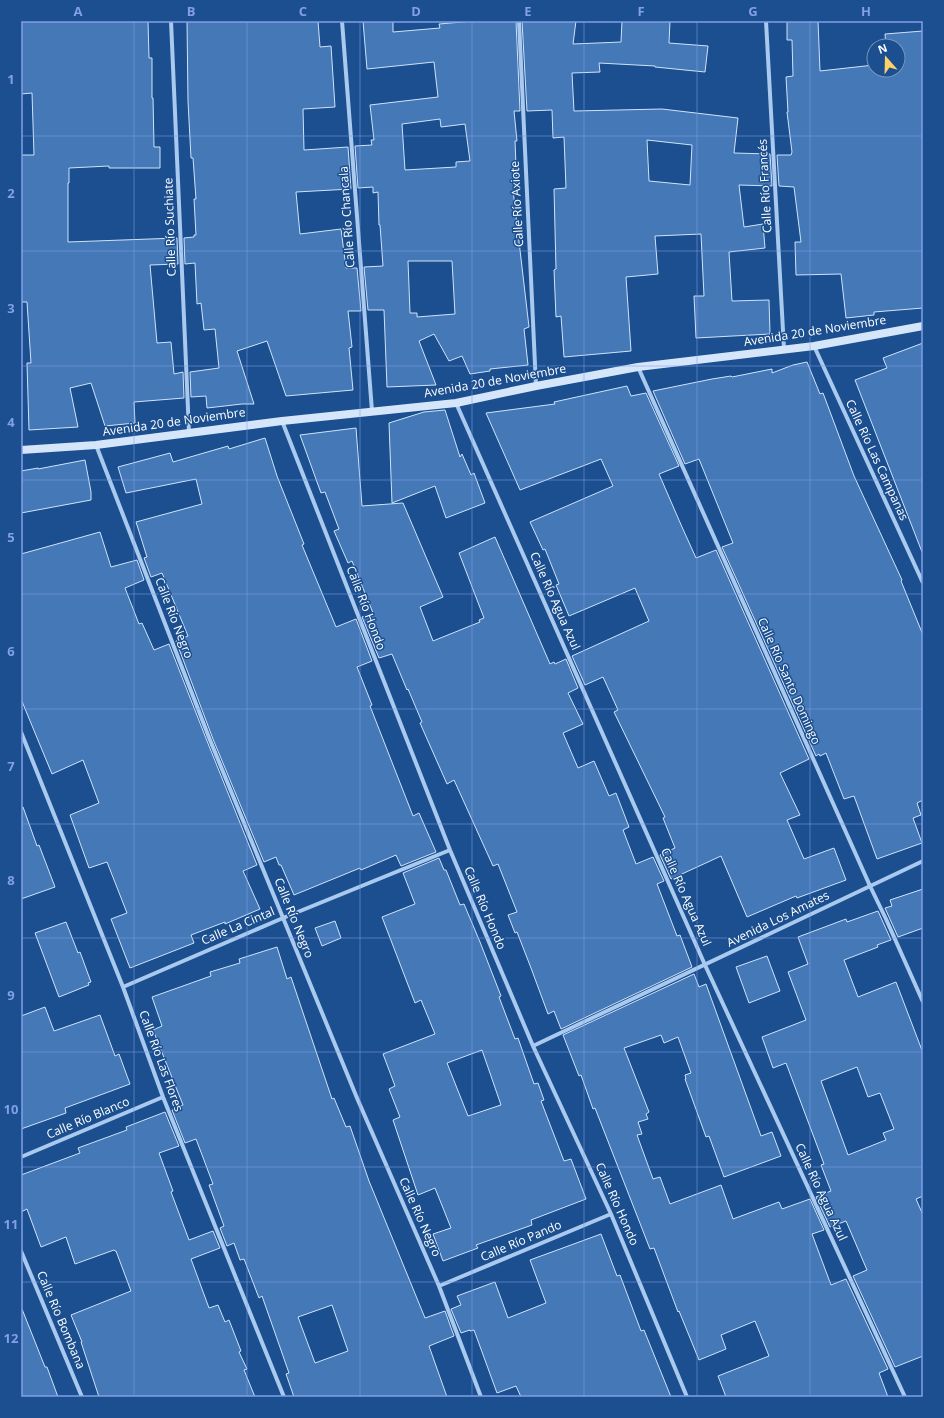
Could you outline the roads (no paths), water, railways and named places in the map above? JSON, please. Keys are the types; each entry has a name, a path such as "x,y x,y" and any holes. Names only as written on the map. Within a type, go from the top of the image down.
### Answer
{"street":[{"name":"Calle Río Suchiate","path":"171,21 189,432"},
{"name":"Calle Río Chancala","path":"342,21 372,412"},
{"name":"Calle Río Axiote","path":"519,21 536,386"},
{"name":"Calle Río Francés","path":"766,21 784,349"},
{"name":"Avenida 20 de Noviembre","path":"21,450 96,445 282,420 456,403 638,367 814,346 923,326"},
{"name":"Calle Río Las Campanas","path":"814,346 923,583"},
{"name":"Calle Río Santo Domingo","path":"638,367 923,1002"},
{"name":"Calle Río Agua Azul","path":"456,403 705,965 905,1397"},
{"name":"Calle Río Hondo","path":"282,420 450,850 533,1046 612,1214 687,1397"},
{"name":"Calle Río Negro","path":"96,445 210,740 357,1098 439,1286 481,1397"},
{"name":"Calle Río Las Flores","path":"21,732 123,987 163,1097 284,1397"},
{"name":"Calle La Cintal","path":"123,987 283,918 450,850"},
{"name":"Avenida Los Amates","path":"533,1046 923,861"},
{"name":"Calle Río Blanco","path":"21,1157 163,1097"},
{"name":"Calle Río Pando","path":"439,1286 612,1214"},
{"name":"Calle Río Bombana","path":"21,1251 82,1397"}]}
